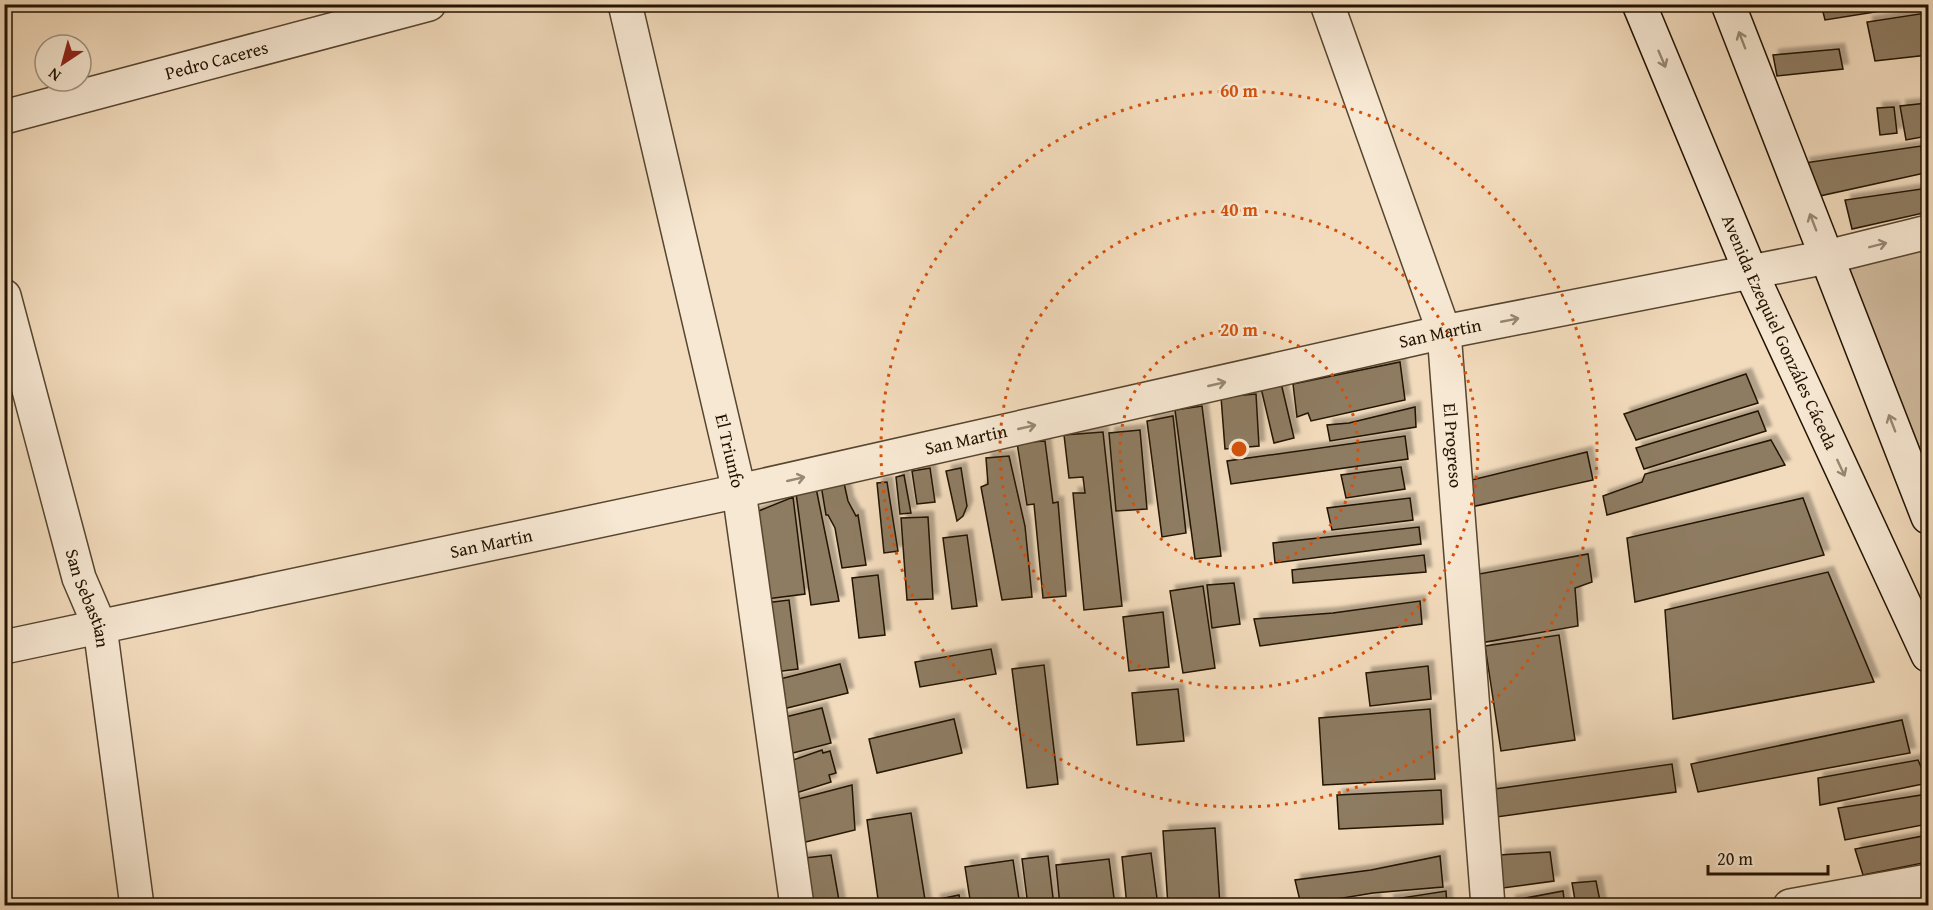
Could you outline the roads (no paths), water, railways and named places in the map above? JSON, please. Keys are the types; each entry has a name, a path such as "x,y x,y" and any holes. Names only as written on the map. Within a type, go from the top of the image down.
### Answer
{"street":[{"name":"Pedro Caceres","path":"4,117 429,4"},
{"name":"El Triunfo","path":"625,4 739,491 797,906"},
{"name":"El Progreso","path":"1327,4 1444,332 1488,906"},
{"name":"Avenida Ezequiel Gonzáles Cáceda","path":"1639,4 1751,273 1929,655"},
{"path":"1728,4 1929,517"},
{"name":"San Martin","path":"4,647 739,491 1444,332 1751,273 1929,232"},
{"name":"San Sebastian","path":"4,296 79,578 100,627 137,906"},
{"path":"1790,906 1929,881"}]}
